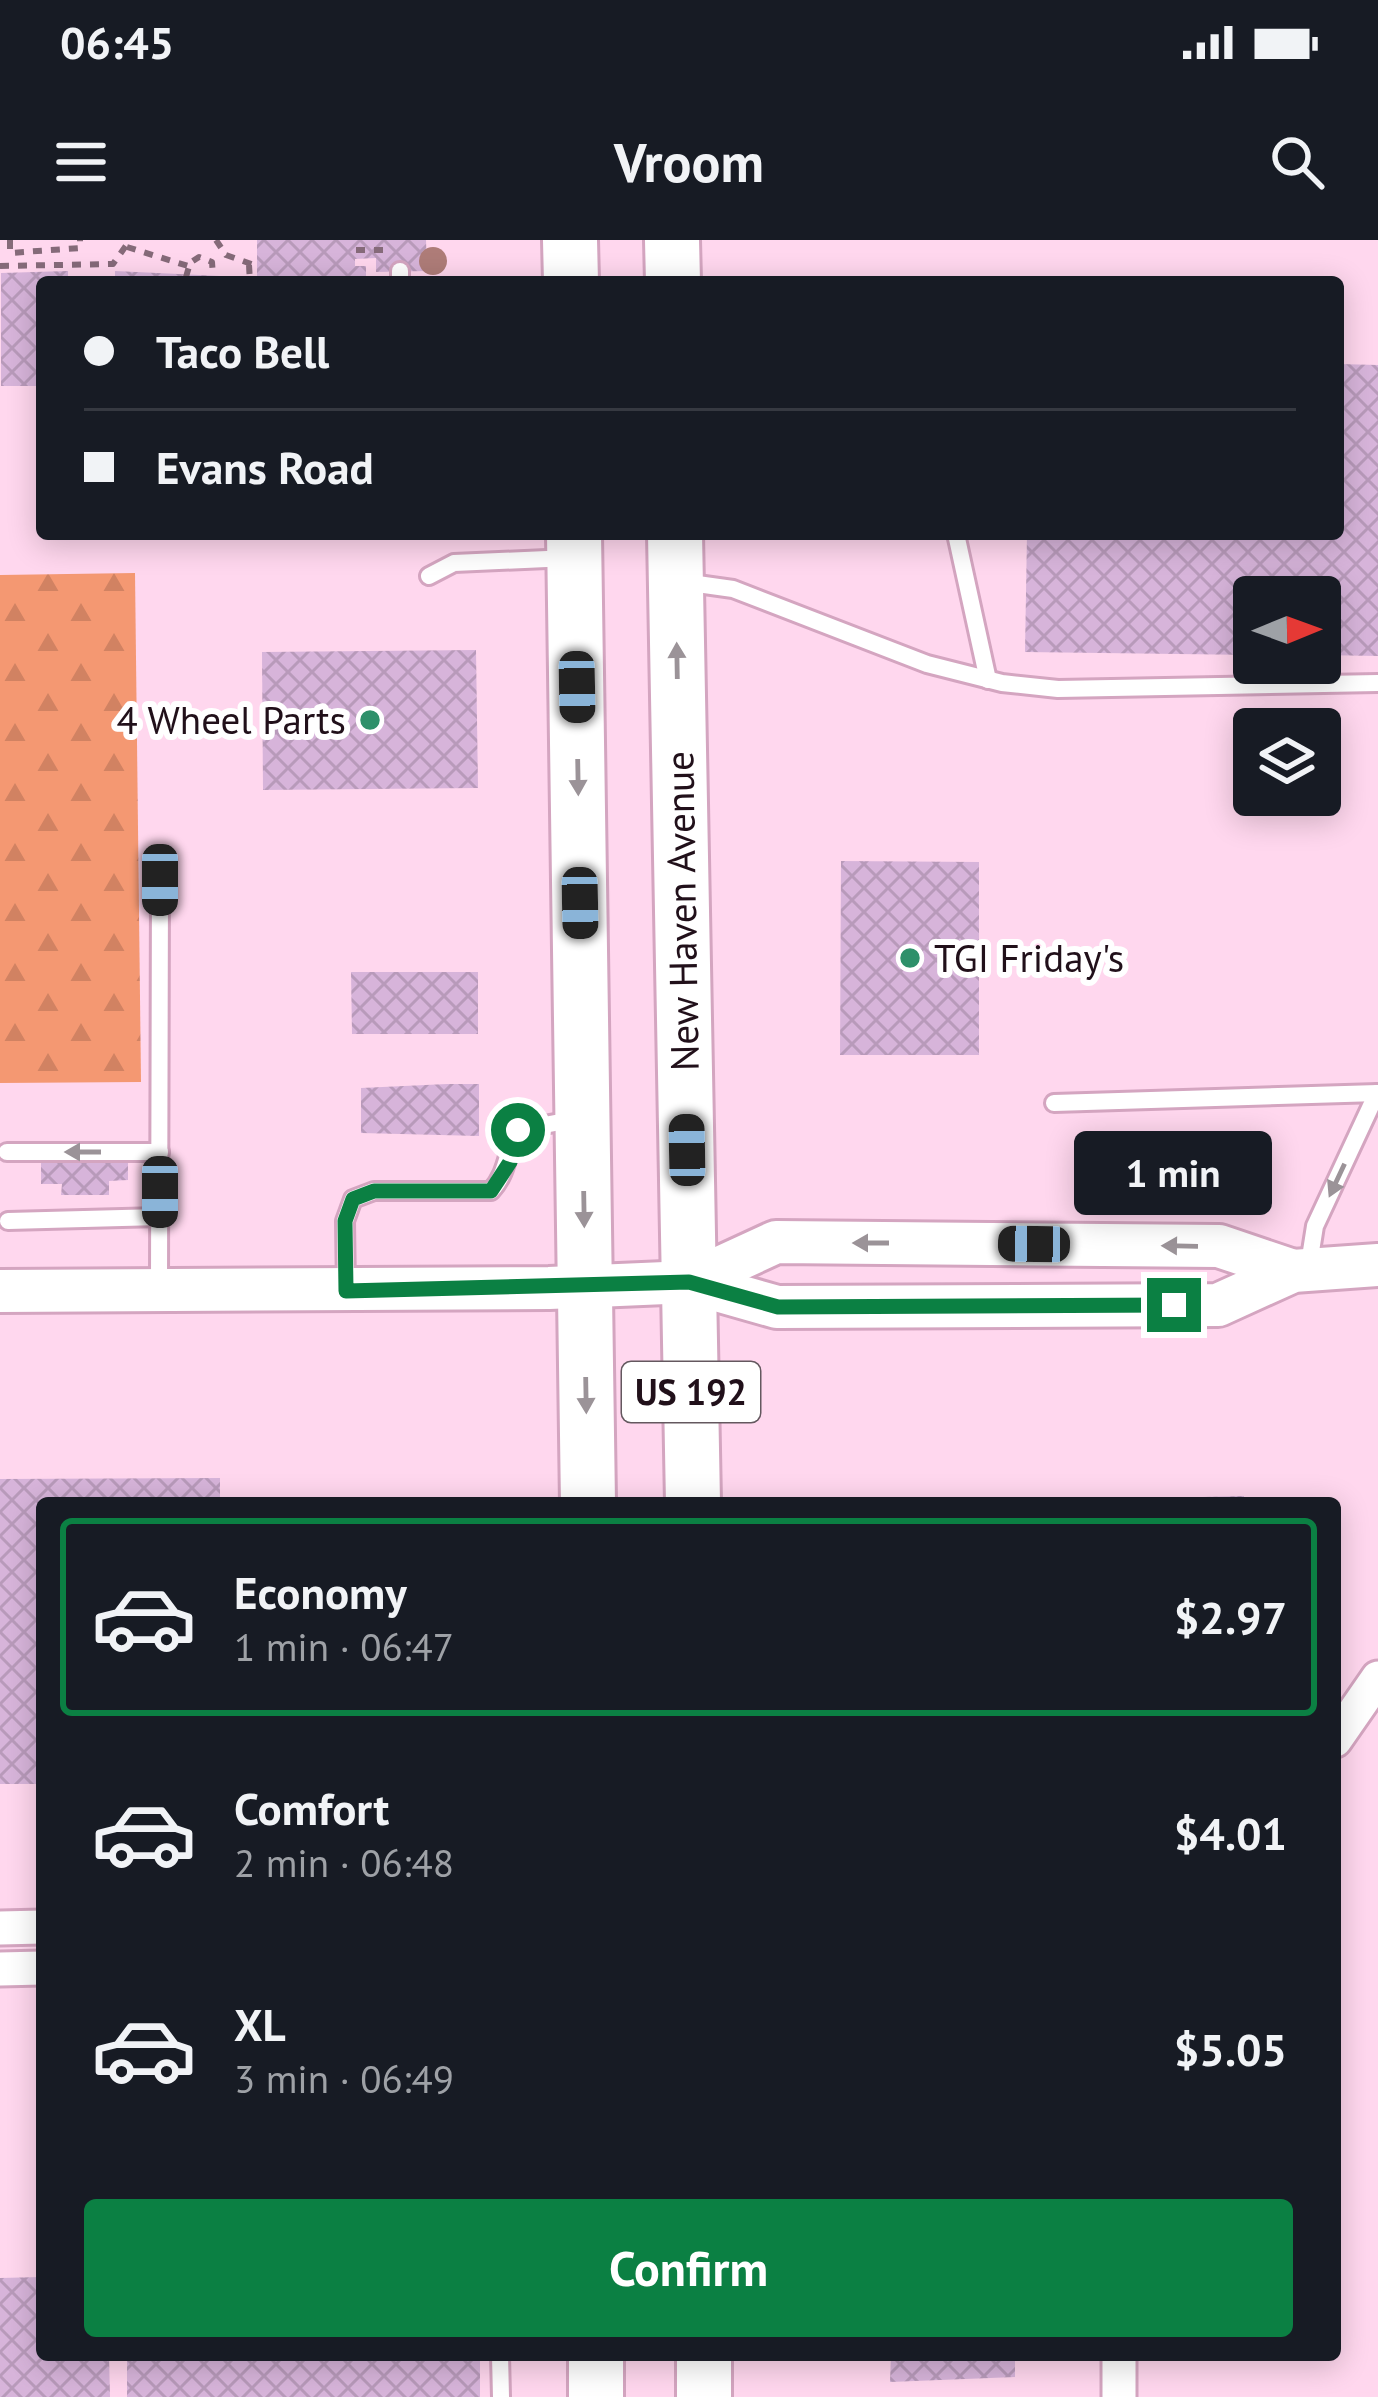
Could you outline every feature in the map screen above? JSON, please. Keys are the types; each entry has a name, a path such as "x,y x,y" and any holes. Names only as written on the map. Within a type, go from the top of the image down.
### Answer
{"main road":[{"path":"570,240 571,276"},
{"path":"672,240 673,276"},
{"name":"US 192","path":"575,546 588,1497"},
{"name":"New Haven Avenue","path":"676,558 692,1497"},
{"path":"596,2361 596,2397"},
{"path":"704,2361 704,2397"}],"street":[{"path":"689,1282 776,1242 1219,1246 1300,1270 1375,1269"},
{"path":"0,1292 585,1288 689,1282 778,1307 1218,1305 1300,1270"},
{"path":"1341,1731 1378,1678"},
{"path":"0,1928 36,1927"},
{"path":"0,1969 36,1969"},
{"path":"1119,2361 1120,2397"}],"lane":[{"path":"956,540 988,680"},
{"path":"429,576 454,563 575,546"},
{"path":"676,558 733,589 927,664 988,680 1058,689 1378,683"},
{"path":"160,880 160,1292"},
{"path":"1054,1103 1377,1093 1315,1226 1300,1270"},
{"path":"346,1291 345,1221 353,1199 374,1191 491,1191 510,1162 518,1130 583,1118"},
{"path":"7,1152 160,1152"},
{"path":"8,1221 160,1216"},
{"path":"500,2361 501,2397"}],"path":[{"path":"10,240 10,253 80,248 80,240"},
{"path":"216,240 226,255 253,266 251,276"},
{"path":"0,266 113,265 129,243 164,254 174,265 188,266"},
{"path":"356,250 400,250"},
{"path":"36,252 36,266"},
{"path":"186,276 188,266 199,257 209,258 213,276"}],"green space":[{"path":"135,573 141,1082 0,1083 0,575"}],"building":[{"path":"257,240 426,240 427,271 376,272 376,258 355,259 355,266 366,266 366,276 257,276"},
{"path":"68,271 68,276 36,276 36,386 1,386 1,273"},
{"path":"115,271 220,276 115,276"},
{"path":"1344,364 1378,365 1378,656 1341,655 1341,576 1233,576 1233,655 1025,652 1027,540 1344,540"},
{"name":"4 Wheel Parts","path":"476,650 478,788 263,790 262,652"},
{"name":"TGI Friday's","path":"841,861 979,862 979,1055 840,1055"},
{"path":"351,972 478,972 478,1034 352,1034"},
{"path":"479,1084 479,1136 361,1133 361,1088"},
{"path":"111,1141 111,1159 128,1159 128,1180 109,1181 109,1195 61,1195 62,1184 41,1184 41,1157 56,1157 56,1142"},
{"path":"220,1478 220,1497 36,1497 36,1784 0,1784 0,1479"},
{"path":"36,2277 36,2361 109,2361 110,2397 0,2397 0,2278"},
{"path":"127,2361 480,2361 480,2397 127,2397"},
{"path":"891,2361 1015,2361 1015,2377 890,2382"}],"place":[{"name":"4 Wheel Parts","path":"370,720"},
{"name":"TGI Friday's","path":"910,958"}],"route":[{"path":"518,1130 510,1162 491,1191 374,1191 353,1199 345,1221 346,1291 689,1282 778,1307 1174,1305"}]}
